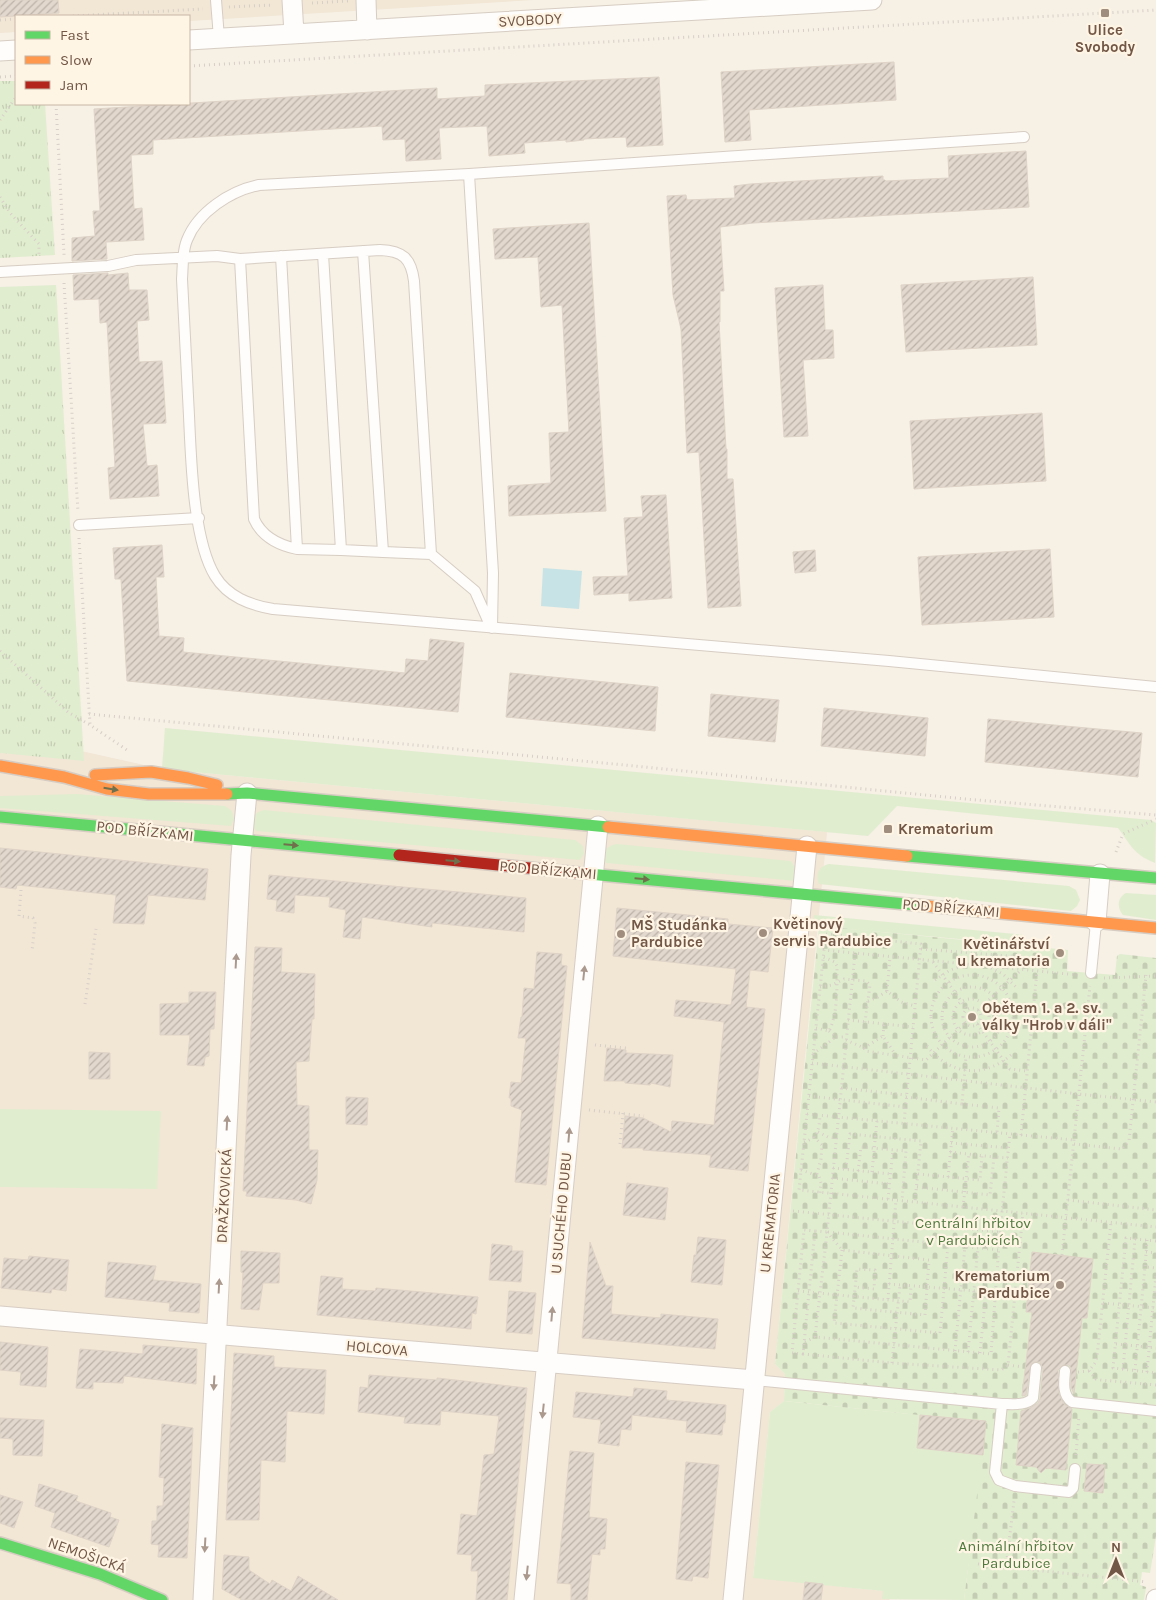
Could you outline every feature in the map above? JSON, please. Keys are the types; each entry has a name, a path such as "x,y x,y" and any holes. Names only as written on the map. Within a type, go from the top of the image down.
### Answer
{"street":[{"path":"292,0 294,34"},
{"path":"366,0 367,30"},
{"name":"SVOBODY","path":"190,40 775,3 872,0"},
{"path":"0,51 15,50"},
{"path":"0,766 64,777 107,789 149,794 247,793 1156,878"},
{"path":"9,780 151,772 188,778 247,793"},
{"name":"DRAŽKOVICKÁ","path":"202,1600 242,840 247,793"},
{"name":"POD BŘÍZKAMI","path":"0,817 1156,928"},
{"name":"U SUCHÉHO DUBU","path":"524,1600 598,826"},
{"name":"U KREMATORIA","path":"733,1600 807,846"},
{"path":"1096,922 1100,874"},
{"name":"HOLCOVA","path":"0,1316 754,1380"},
{"name":"NEMOŠICKÁ","path":"0,1543 100,1574 162,1600"}],"lane":[{"path":"216,0 219,38"},
{"path":"1024,137 470,174 259,185 249,187 222,200 198,222 187,241 183,258 182,279 192,462 198,518 206,555 216,577 233,596 250,604 290,612 880,661 1156,687"},
{"path":"470,174 493,573 492,628"},
{"path":"0,272 108,266 136,260 217,256 240,259 392,251 400,254 406,258 413,272 431,554"},
{"path":"363,252 383,552"},
{"path":"323,254 341,550"},
{"path":"280,256 297,549"},
{"path":"240,259 254,519 258,526 271,539 297,549 431,554 475,591 492,628"},
{"path":"78,526 198,518"},
{"path":"1091,975 1096,922"},
{"path":"754,1380 1002,1404 1030,1401 1034,1395 1036,1368"},
{"path":"1065,1371 1064,1387 1067,1396 1072,1402 1156,1411"},
{"path":"1002,1404 995,1472 999,1480 1015,1486 1069,1492 1073,1488 1075,1469"}],"path":[{"path":"190,66 1156,10"},
{"path":"0,20 15,20"},
{"path":"0,77 15,76"},
{"path":"0,120 15,98"},
{"path":"56,105 64,257"},
{"path":"0,197 10,213 39,244 40,259"},
{"path":"64,275 90,725"},
{"path":"0,651 68,712 130,752"},
{"path":"89,714 965,799 1156,815"},
{"path":"1123,834 1156,819"},
{"path":"21,890 19,916 33,918 35,923 32,951"},
{"path":"85,1004 96,929"},
{"path":"826,934 921,944 904,1124"},
{"path":"920,949 1022,957"},
{"path":"1156,976 1108,978 824,950 799,1190 1156,1227"},
{"path":"815,1337 855,954"},
{"path":"823,957 835,962 837,968 836,1007 829,1031"},
{"path":"868,1001 878,997 887,990 890,957"},
{"path":"933,961 967,1009"},
{"path":"935,980 950,970 970,964"},
{"path":"985,966 1010,980 1016,987"},
{"path":"978,1010 1021,970"},
{"path":"1022,1135 1037,971"},
{"path":"976,975 990,979 1002,988 1011,1003 1013,1020 1008,1037 996,1050 983,1056 966,1057 953,1054 942,1045 932,1030 930,1012 936,996 948,982 961,976 976,975"},
{"path":"1062,1255 1091,975"},
{"path":"807,1114 1010,1133 1122,1149 1129,1141 1146,975"},
{"path":"820,987 832,986 844,979 866,981 869,983 864,1022"},
{"path":"975,988 982,989 993,996 1000,1008 1001,1023 999,1030 990,1041 972,1047 960,1044 950,1037 943,1025 942,1017 946,1003 955,992 975,988"},
{"path":"887,990 901,1002 914,1006"},
{"path":"971,998 985,1004 990,1018 986,1028 970,1035 958,1029 953,1022 953,1012 961,1001 971,998"},
{"path":"973,1007 978,1010 981,1019 977,1024 972,1026 965,1023 963,1017 967,1009 973,1007"},
{"path":"848,1020 912,1027"},
{"path":"816,1028 829,1031 836,1037 846,1039 864,1048 866,1051 926,1060 965,1023"},
{"path":"864,1048 882,1036 884,1024"},
{"path":"977,1024 1010,1069 1027,1071"},
{"path":"882,1036 896,1054"},
{"path":"813,1054 836,1037"},
{"path":"577,1043 626,1048"},
{"path":"927,1046 945,1063 965,1070 982,1070 1004,1061 1011,1055"},
{"path":"962,1104 966,1057"},
{"path":"812,1063 1156,1102"},
{"path":"841,1088 999,1108 997,1132"},
{"path":"809,1096 905,1107"},
{"path":"571,1108 644,1116"},
{"path":"620,1144 622,1113"},
{"path":"804,1142 814,1137 818,1132 820,1116"},
{"path":"872,1172 877,1121"},
{"path":"948,1177 952,1128"},
{"path":"818,1132 828,1137 836,1138"},
{"path":"804,1342 815,1337 991,1354 1010,1133"},
{"path":"846,1169 850,1134 921,1141 915,1202"},
{"path":"814,1137 822,1145 817,1174"},
{"path":"951,1143 1009,1148"},
{"path":"858,1171 861,1147 906,1151 902,1201"},
{"path":"888,1199 893,1150"},
{"path":"950,1152 1008,1158"},
{"path":"963,1208 969,1154"},
{"path":"918,1174 980,1180 982,1156"},
{"path":"917,1187 990,1195 994,1156"},
{"path":"833,1168 890,1174"},
{"path":"801,1170 817,1174 821,1179 820,1193"},
{"path":"832,1178 889,1184"},
{"path":"888,1300 896,1200"},
{"path":"1068,1200 1156,1210"},
{"path":"793,1211 1000,1232"},
{"path":"999,1250 804,1230 792,1353 892,1363 1001,1370 1008,1365 1023,1213"},
{"path":"1065,1371 1089,1372 1097,1357 1111,1222"},
{"path":"803,1354 815,1231"},
{"path":"827,1232 842,1250 929,1260 924,1315 853,1308 855,1287 857,1269 875,1270 874,1289 855,1287"},
{"path":"1156,1241 1126,1238 1113,1368 1156,1373"},
{"path":"1123,1370 1135,1239"},
{"path":"1134,1370 1147,1240"},
{"path":"842,1250 834,1323 940,1333 948,1245"},
{"path":"954,1351 964,1246"},
{"path":"968,1352 978,1248"},
{"path":"1146,1252 1156,1253"},
{"path":"1145,1267 1156,1268"},
{"path":"1147,1372 1156,1274"},
{"path":"889,1284 1015,1294"},
{"path":"892,1363 900,1285"},
{"path":"798,1291 910,1302 912,1286"},
{"path":"980,1353 986,1292"},
{"path":"1103,1303 1154,1308"},
{"path":"1116,1344 1156,1348"},
{"path":"1089,1372 1096,1379 1101,1380 1156,1385"},
{"path":"1075,1469 1080,1403"},
{"path":"1006,1567 1015,1486"},
{"path":"978,1564 1006,1567 1153,1594"}],"shaded area":[{"path":"0,0 533,0 190,21 190,15 15,15 15,32 0,33"},
{"path":"0,733 162,769 827,832 775,1364 785,1374 784,1401 770,1412 753,1577 883,1591 890,1600 0,1600"}],"green space":[{"path":"0,81 15,81 15,105 45,105 55,255 0,258"},
{"path":"56,285 84,761 0,753 0,287"},
{"path":"165,728 1151,820 1156,823 1155,863 1137,852 1118,828 897,806 868,836 162,769"},
{"path":"77,794 225,806 232,811 234,819 231,826 0,808 0,796"},
{"path":"264,810 575,840 583,846 584,854 580,860 256,831 253,818 257,813"},
{"path":"617,844 791,861 796,869 795,881 606,863 604,856 606,850 610,846"},
{"path":"829,864 1069,886 1076,890 1080,900 1071,911 819,884 817,877 820,869"},
{"path":"1126,893 1156,895 1156,920 1123,915 1119,903"},
{"path":"814,915 1025,935 1025,945 813,926"},
{"name":"Centrální hřbitov v Pardubicích","path":"819,926 1068,950 1067,971 1115,975 1117,956 1120,954 1156,958 1156,1536 1150,1573 1142,1572 1140,1585 1146,1587 1144,1600 964,1600 986,1422 784,1401 785,1374 775,1364"},
{"path":"0,1109 161,1111 157,1189 0,1187"},
{"path":"784,1401 920,1415 917,1448 983,1455 964,1600 882,1599 883,1591 753,1578 770,1412"}],"water":[{"path":"543,568 582,571 579,609 541,606"}],"building":[{"path":"0,0 58,0 59,13 0,17"},
{"path":"894,62 896,100 749,110 751,140 725,142 721,72"},
{"path":"659,77 663,145 627,147 626,137 566,142 566,140 524,143 525,153 489,156 487,126 439,128 441,159 406,161 405,139 383,140 382,126 153,140 153,154 131,155 134,209 142,208 144,240 106,242 107,259 72,261 72,238 95,236 93,211 100,211 94,109 190,105 190,103 437,88 437,99 485,96 485,85"},
{"path":"1026,151 1029,207 753,223 720,227 724,291 720,291 719,322 727,449 727,479 733,479 741,606 708,608 699,452 687,453 681,329 673,295 667,196 686,195 687,200 735,198 734,186 750,184 883,176 883,180 886,181 949,178 948,156"},
{"path":"589,223 606,511 509,516 508,486 551,483 549,433 569,432 562,305 541,307 538,257 495,259 493,229"},
{"path":"108,273 108,275 128,273 129,290 147,290 149,320 137,321 139,362 162,361 166,423 143,424 147,466 157,465 159,496 110,499 108,468 115,467 107,322 100,323 99,299 74,300 73,275"},
{"path":"1033,277 1037,345 906,352 901,285"},
{"path":"823,285 825,330 833,330 834,358 803,360 808,436 784,437 775,288"},
{"path":"1042,413 1046,481 914,489 910,421"},
{"path":"666,495 672,598 629,601 629,593 594,595 593,577 628,576 624,518 643,517 641,496"},
{"path":"162,545 164,577 156,577 159,636 184,638 183,652 405,673 406,659 428,661 430,639 464,643 458,712 127,681 121,579 115,579 113,548"},
{"path":"1050,549 1054,617 922,625 918,557"},
{"path":"815,550 816,571 795,573 793,552"},
{"path":"510,673 658,687 655,731 506,717"},
{"path":"711,694 779,700 775,742 708,736"},
{"path":"824,708 928,718 925,756 821,746"},
{"path":"988,719 1142,733 1138,777 985,762"},
{"path":"0,848 208,869 205,900 148,895 144,924 113,923 116,895 17,885 16,889 0,887"},
{"path":"269,875 526,898 524,932 432,923 432,927 362,917 360,939 343,937 346,910 329,907 330,897 295,895 294,913 276,911 277,900 267,899"},
{"path":"617,908 728,919 728,924 773,928 768,972 750,970 746,1007 765,1009 748,1171 709,1167 711,1155 643,1150 643,1148 622,1148 625,1116 643,1118 671,1132 672,1121 714,1125 724,1022 674,1016 676,1000 731,1005 736,969 613,956"},
{"path":"255,947 282,948 281,972 315,974 314,1019 312,1019 309,1061 296,1062 297,1105 309,1106 309,1150 318,1150 317,1180 311,1204 296,1200 246,1196 247,1191 243,1191"},
{"path":"537,952 562,954 561,965 567,966 546,1185 515,1182 522,1110 511,1106 511,1098 509,1098 511,1082 521,1083 526,1038 518,1038 524,988 534,989"},
{"path":"189,992 216,992 214,1029 210,1029 209,1056 205,1057 204,1066 187,1065 190,1035 160,1035 160,1004 189,1003"},
{"path":"607,1048 626,1050 626,1053 673,1055 670,1087 651,1083 650,1085 625,1083 625,1081 604,1081"},
{"path":"89,1052 110,1053 110,1079 89,1079"},
{"path":"346,1097 368,1098 367,1125 346,1124"},
{"path":"627,1183 668,1188 665,1220 623,1215"},
{"path":"698,1237 726,1240 722,1285 691,1282"},
{"path":"590,1242 606,1286 613,1286 611,1314 661,1318 661,1314 718,1319 715,1349 582,1338"},
{"path":"492,1244 512,1246 512,1251 523,1251 521,1282 489,1280"},
{"path":"241,1251 280,1253 279,1283 263,1283 259,1310 241,1309 243,1273 241,1272"},
{"path":"1032,1252 1093,1259 1087,1318 1082,1318 1074,1394 1071,1387 1071,1368 1069,1365 1063,1365 1058,1370 1059,1394 1064,1404 1072,1409 1066,1470 1046,1468 1041,1473 1036,1467 1016,1465 1021,1411 1038,1403 1043,1369 1040,1362 1031,1364 1026,1395 1022,1396 1032,1312 1026,1312"},
{"path":"29,1256 69,1260 66,1291 52,1289 51,1293 1,1288 4,1258 28,1260"},
{"path":"108,1262 156,1266 153,1280 201,1284 199,1313 169,1311 170,1303 105,1297"},
{"path":"321,1276 343,1278 342,1289 375,1291 376,1288 478,1297 476,1314 472,1313 471,1329 317,1315"},
{"path":"509,1291 536,1293 532,1334 506,1332"},
{"path":"0,1342 48,1347 46,1387 20,1385 21,1372 0,1370"},
{"path":"143,1345 197,1349 196,1384 124,1376 123,1383 93,1382 93,1389 76,1388 80,1349 143,1354"},
{"path":"234,1353 274,1356 274,1367 326,1370 324,1414 287,1411 285,1462 261,1460 259,1520 226,1520"},
{"path":"369,1375 437,1380 437,1378 527,1388 507,1600 476,1600 478,1571 471,1571 472,1555 457,1554 461,1514 477,1516 484,1455 494,1454 499,1416 441,1411 440,1425 404,1423 405,1417 358,1412 360,1387 368,1388"},
{"path":"634,1388 667,1391 666,1400 726,1405 722,1435 686,1432 687,1421 632,1415 631,1430 621,1429 619,1446 598,1443 601,1420 573,1417 576,1392 633,1397"},
{"path":"920,1415 986,1421 983,1455 917,1448"},
{"path":"0,1418 44,1420 42,1456 13,1455 13,1439 0,1438"},
{"path":"162,1424 193,1428 187,1558 158,1557 159,1545 151,1544 152,1521 157,1521 157,1506 163,1506 164,1478 159,1477"},
{"path":"570,1451 594,1453 589,1517 607,1519 605,1549 600,1549 600,1555 592,1554 587,1600 571,1600 571,1584 557,1583"},
{"path":"686,1462 719,1465 708,1578 693,1576 692,1581 676,1579"},
{"path":"1087,1464 1105,1465 1103,1493 1084,1491"},
{"path":"39,1484 78,1496 76,1501 111,1513 110,1517 119,1520 109,1547 51,1527 55,1513 35,1506"},
{"path":"0,1495 23,1502 14,1528 0,1523"},
{"path":"224,1555 249,1557 249,1570 270,1584 272,1580 291,1591 298,1576 338,1600 242,1600 222,1589"},
{"path":"805,1582 823,1584 821,1600 803,1600"}],"traffic: fast":[{"path":"227,794 247,793 608,827"},
{"path":"0,817 399,855"},
{"path":"907,856 1156,878"},
{"path":"589,874 927,906"},
{"path":"0,1543 100,1574 162,1600"}],"traffic: slow":[{"path":"0,766 64,777 107,789 149,794 227,794"},
{"path":"95,775 151,772 217,785"},
{"path":"608,827 907,856"},
{"path":"927,906 1156,928"}],"traffic: jam":[{"path":"399,855 589,874"}],"place":[{"name":"Ulice Svobody","path":"1105,13"},
{"name":"Krematorium","path":"888,829"},
{"name":"Květinový servis Pardubice","path":"763,933"},
{"name":"MŠ Studánka Pardubice","path":"621,934"},
{"name":"Květinářství u krematoria","path":"1060,953"},
{"name":"Obětem 1. a 2. sv. války \"Hrob v dáli\"","path":"972,1017"},
{"name":"Krematorium Pardubice","path":"1060,1285"}],"park label":[{"name":"Animální hřbitov Pardubice","path":"1016,1554"}]}
